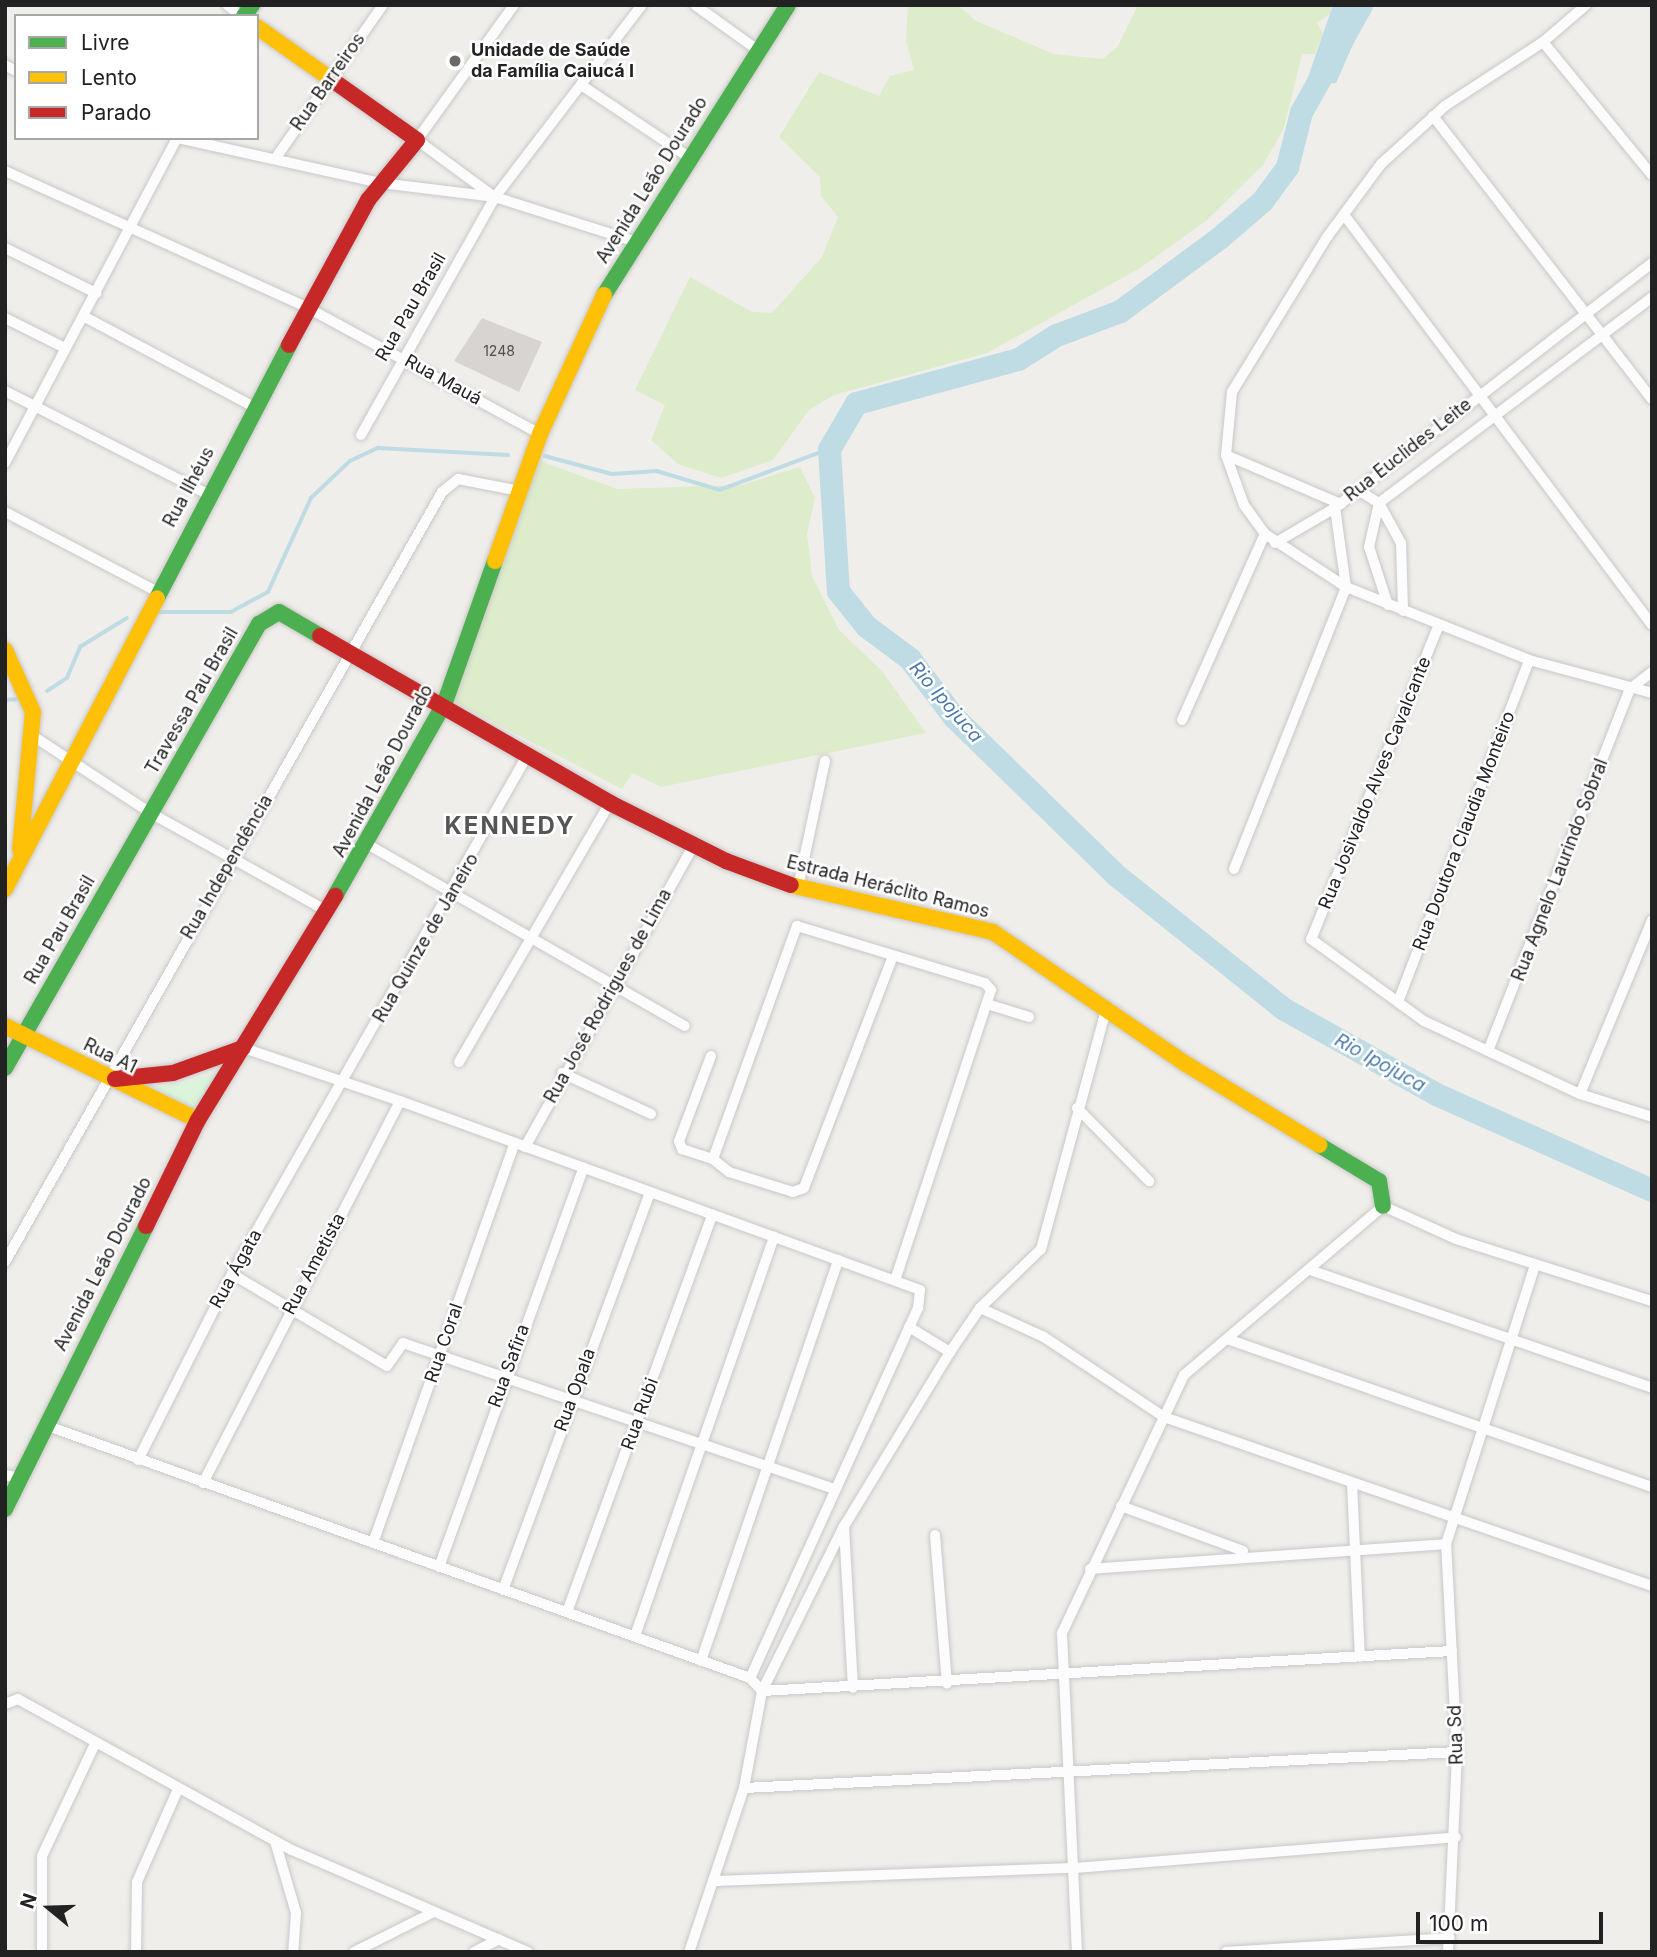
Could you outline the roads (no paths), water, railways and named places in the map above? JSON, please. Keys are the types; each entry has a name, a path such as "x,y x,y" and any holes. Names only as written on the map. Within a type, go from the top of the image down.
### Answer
{"main road":[{"name":"Avenida Leão Dourado","path":"5,1509 13,1477 45,1425 198,1120 367,844 445,702 540,434 633,240 788,5"},
{"path":"259,28 417,140"},
{"name":"Rua Ilhéus","path":"5,888 66,761 308,308 381,183 417,140"},
{"name":"Estrada Heráclito Ramos","path":"270,612 445,702 527,756 693,846 798,887 978,926 1106,1010 1379,1181 1383,1206"},
{"name":"Travessa Pau Brasil","path":"149,812 270,612"},
{"path":"5,650 30,699 33,736 17,866"},
{"name":"Rua Pau Brasil","path":"5,1068 149,812"},
{"name":"Rua A1","path":"5,1026 198,1120"},
{"path":"111,1078 173,1073 243,1048"}],"street":[{"name":"Rua Barreiros","path":"275,159 383,5"},
{"path":"495,197 417,140 513,5"},
{"name":"Rua Pau Brasil","path":"361,435 495,197 642,5"},
{"path":"695,5 758,51"},
{"path":"1586,5 1543,42 1433,116 1381,164 1232,392 1226,456 1244,506 1265,534 1346,587 1438,627 1529,660 1652,693"},
{"path":"1543,42 1652,175"},
{"path":"581,85 687,156"},
{"path":"1433,116 1652,399"},
{"path":"5,463 177,140"},
{"path":"187,140 381,183 495,197 633,240"},
{"name":"Rua Mauá","path":"5,171 133,225 308,308 540,434"},
{"path":"1345,216 1497,413 1652,625"},
{"path":"5,248 96,293"},
{"name":"Rua Euclides Leite","path":"1234,869 1346,587 1338,506 1481,392 1652,263"},
{"name":"Rua Euclides Leite","path":"1388,605 1369,547 1379,503 1652,297"},
{"path":"83,316 254,407"},
{"path":"5,318 65,348"},
{"path":"5,391 207,494"},
{"path":"1226,456 1338,506"},
{"name":"Rua Independência","path":"5,1262 111,1078 231,859 442,492 458,479 520,491"},
{"path":"1358,490 1379,503 1401,543 1403,611"},
{"path":"1275,543 1338,506"},
{"path":"5,512 156,591"},
{"path":"1182,720 1265,534"},
{"name":"Rua Josivaldo Alves Cavalcante","path":"1398,1002 1311,939 1438,627"},
{"name":"Rua Doutora Claudia Monteiro","path":"1398,1002 1529,660"},
{"path":"1630,689 1652,672"},
{"name":"Rua Agnelo Laurindo Sobral","path":"1488,1051 1630,689"},
{"path":"33,736 66,761 149,812 327,911"},
{"name":"Rua Quinze de Janeiro","path":"343,1082 451,897 527,756"},
{"path":"798,887 825,761"},
{"path":"459,1062 610,803"},
{"path":"367,844 451,897 685,1026"},
{"name":"Rua José Rodrigues de Lima","path":"520,1145 693,846"},
{"path":"1580,1094 1652,920"},
{"path":"713,1159 797,926 985,984 991,990 987,1004 895,1280"},
{"path":"711,1056 679,1141 682,1149 713,1159 729,1172 793,1192 804,1188 894,956"},
{"path":"1398,1002 1488,1051 1580,1094 1652,1117"},
{"path":"987,1004 1029,1017"},
{"path":"689,1952 744,1788 762,1691 844,1526 950,1352 981,1308 1041,1249 1077,1108 1106,1010"},
{"path":"243,1048 400,1101 920,1290 909,1327 750,1678"},
{"path":"562,1073 651,1114"},
{"name":"Rua Ágata","path":"138,1460 232,1274 343,1082"},
{"name":"Rua Ametista","path":"203,1483 291,1307 400,1101"},
{"path":"1077,1108 1149,1181"},
{"name":"Rua Coral","path":"373,1543 440,1354 520,1145"},
{"name":"Rua Safira","path":"439,1567 505,1375 584,1167"},
{"name":"Rua Opala","path":"503,1590 571,1398 650,1192"},
{"path":"1077,1952 1069,1773 1059,1673 1062,1633 1184,1375 1383,1206 1535,1265 1652,1301"},
{"name":"Rua Rubi","path":"567,1612 712,1216"},
{"path":"635,1636 774,1236"},
{"path":"701,1661 765,1466 838,1260"},
{"name":"Rua Sd","path":"1448,1952 1456,1837 1457,1752 1446,1544 1450,1518 1535,1265"},
{"path":"1310,1270 1652,1388"},
{"path":"232,1274 387,1366 403,1343 505,1375 700,1446 835,1489"},
{"path":"981,1308 1075,1355 1164,1417 1652,1586"},
{"path":"909,1327 950,1352"},
{"path":"1227,1339 1652,1487"},
{"path":"45,1425 750,1678 762,1691 947,1684 1059,1673 1451,1651"},
{"path":"1352,1483 1360,1657"},
{"path":"1121,1506 1248,1553"},
{"path":"844,1526 853,1688"},
{"path":"935,1535 947,1684"},
{"path":"1090,1569 1248,1553 1446,1544"},
{"path":"5,1704 18,1699 95,1744 275,1841 528,1952"},
{"path":"42,1952 42,1856 95,1744"},
{"path":"744,1788 1457,1752"},
{"path":"136,1952 137,1882 178,1789"},
{"path":"713,1881 1074,1868 1456,1837"},
{"path":"275,1841 296,1913 293,1952"},
{"path":"354,1952 434,1912"},
{"path":"1226,1952 1450,1938"},
{"path":"474,1952 499,1939"}],"water":[{"path":"1333,5 1366,5 1361,26 1336,83 1305,86"}],"waterway":[{"name":"Rio Ipojuca","path":"1361,5 1301,112 1287,167 1262,201 1219,238 1120,311 1056,335 1018,359 856,403 829,449 838,591 866,626 909,658 954,717 1116,875 1284,1009 1436,1094 1652,1190"},
{"path":"160,612 231,612 268,592 311,498 350,461 378,448 508,455"},
{"path":"545,456 612,474 657,471 720,490 829,449"},
{"path":"47,691 67,678 80,647 127,618"},
{"path":"5,700 19,699"}],"place":[{"name":"Unidade de Saúde da Família Caiucá I","path":"455,61"}],"district":[{"name":"KENNEDY","path":"510,826"}]}
